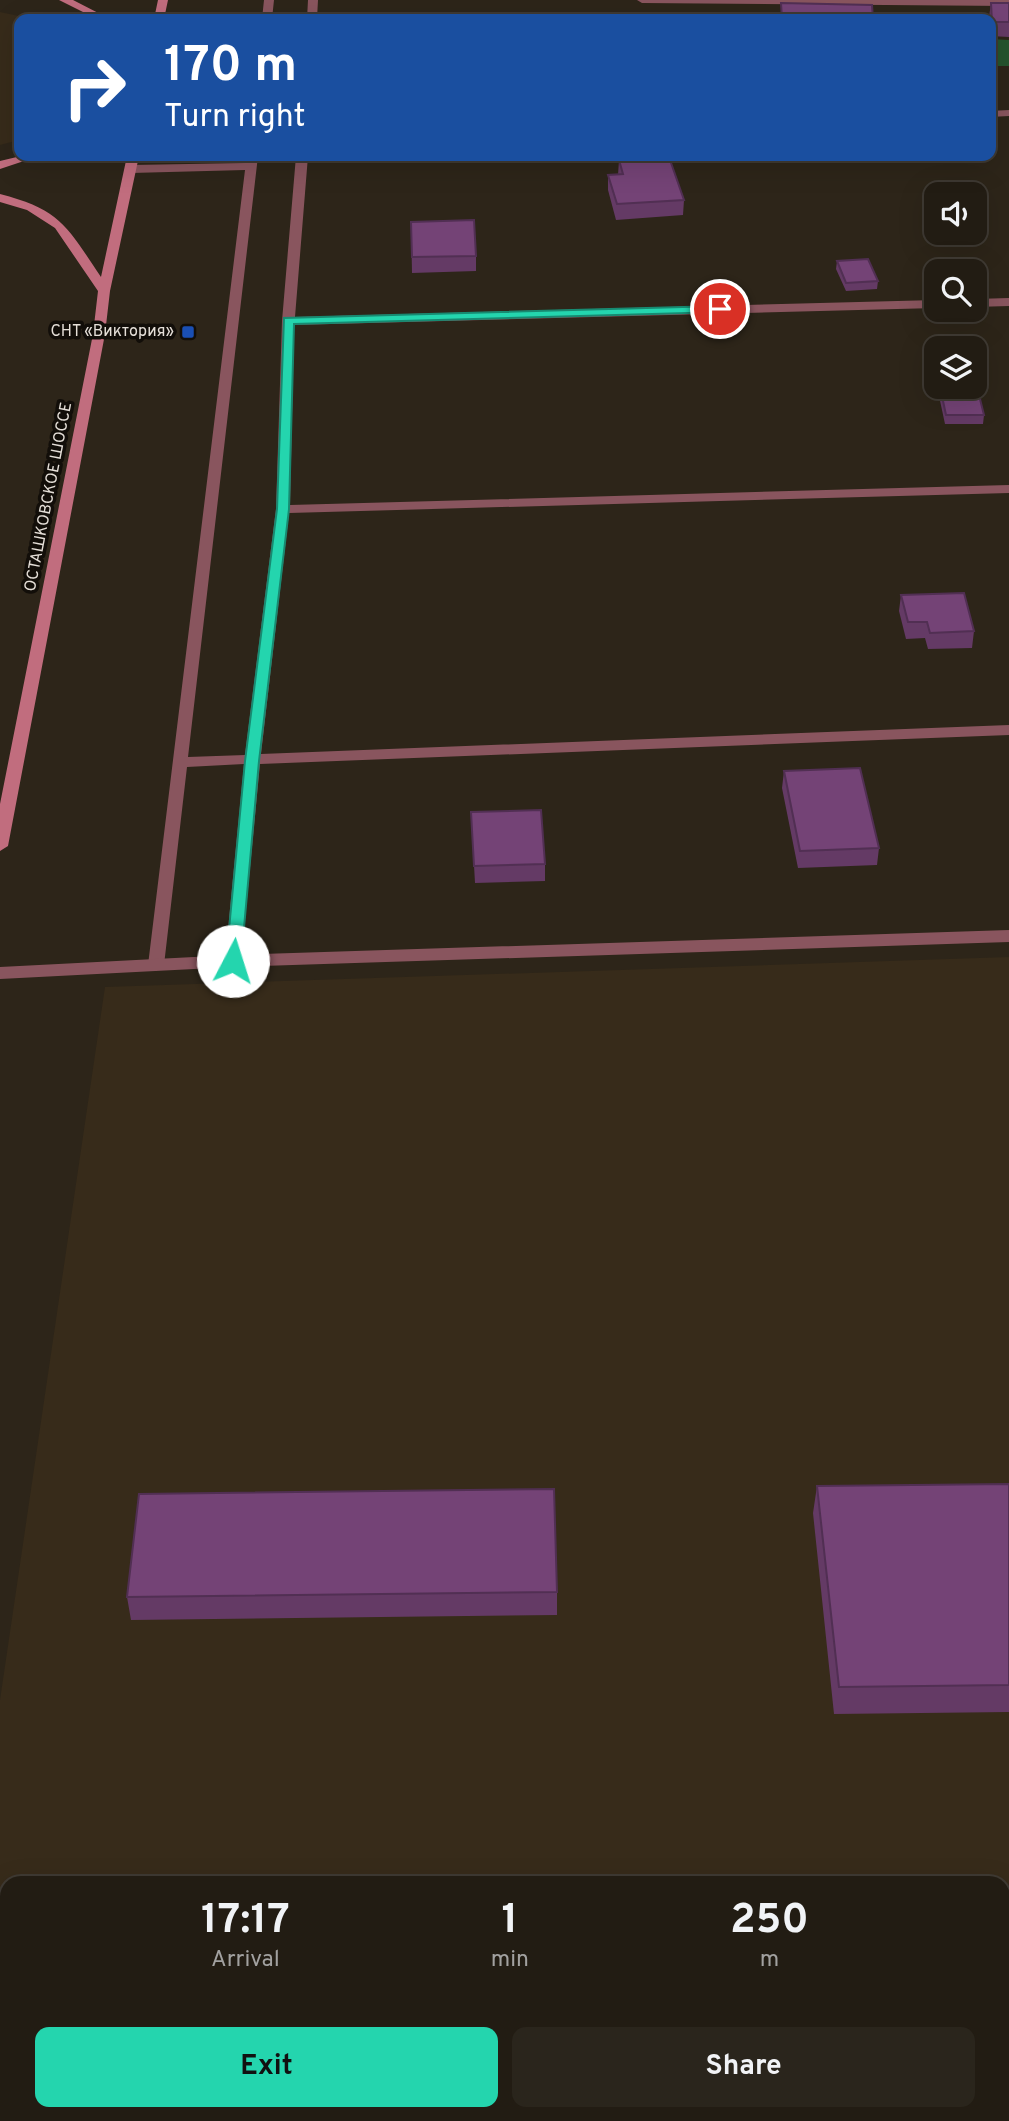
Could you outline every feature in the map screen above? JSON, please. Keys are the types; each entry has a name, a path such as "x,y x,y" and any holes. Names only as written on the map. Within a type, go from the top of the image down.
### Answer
{"main road":[{"path":"64,0 94,14"},
{"name":"ОСТАШКОВСКОЕ ШОССЕ","path":"0,846 99,334 104,291 132,162"},
{"path":"0,198 31,207 59,225 104,291"}],"street":[{"path":"642,0 1009,3"},
{"path":"132,162 252,161 156,965"},
{"path":"233,961 252,761 283,509 288,321 302,161"},
{"path":"987,303 1009,302"},
{"path":"288,321 924,304"},
{"path":"283,509 1009,489"},
{"path":"180,762 1009,730"},
{"path":"0,973 233,961 1009,936"}],"shaded area":[{"path":"0,12 14,15 14,141 0,145"},
{"path":"1009,957 1009,1876 0,1876 0,1700 105,987"}],"green space":[{"path":"996,39 1009,40 1009,66 996,66"}],"building":[{"path":"781,3 872,5 873,14 782,14"},
{"path":"991,3 1009,3 1009,22 996,22 996,14 992,14"},
{"path":"619,161 670,161 684,200 617,204 608,175 623,174"},
{"path":"474,220 476,256 412,257 411,222"},
{"path":"868,259 878,281 846,283 837,261"},
{"path":"943,399 980,399 984,415 946,415"},
{"path":"964,593 974,631 930,633 927,622 908,622 901,595"},
{"path":"860,768 879,848 800,851 784,771"},
{"path":"541,810 545,864 474,866 471,812"},
{"path":"1009,1484 1009,1685 839,1687 817,1486"},
{"path":"554,1489 557,1592 127,1597 139,1494"}],"place":[{"name":"СНТ «Виктория»","path":"188,332"}],"route":[{"path":"233,961 252,761 283,509 288,321 720,309"}]}
